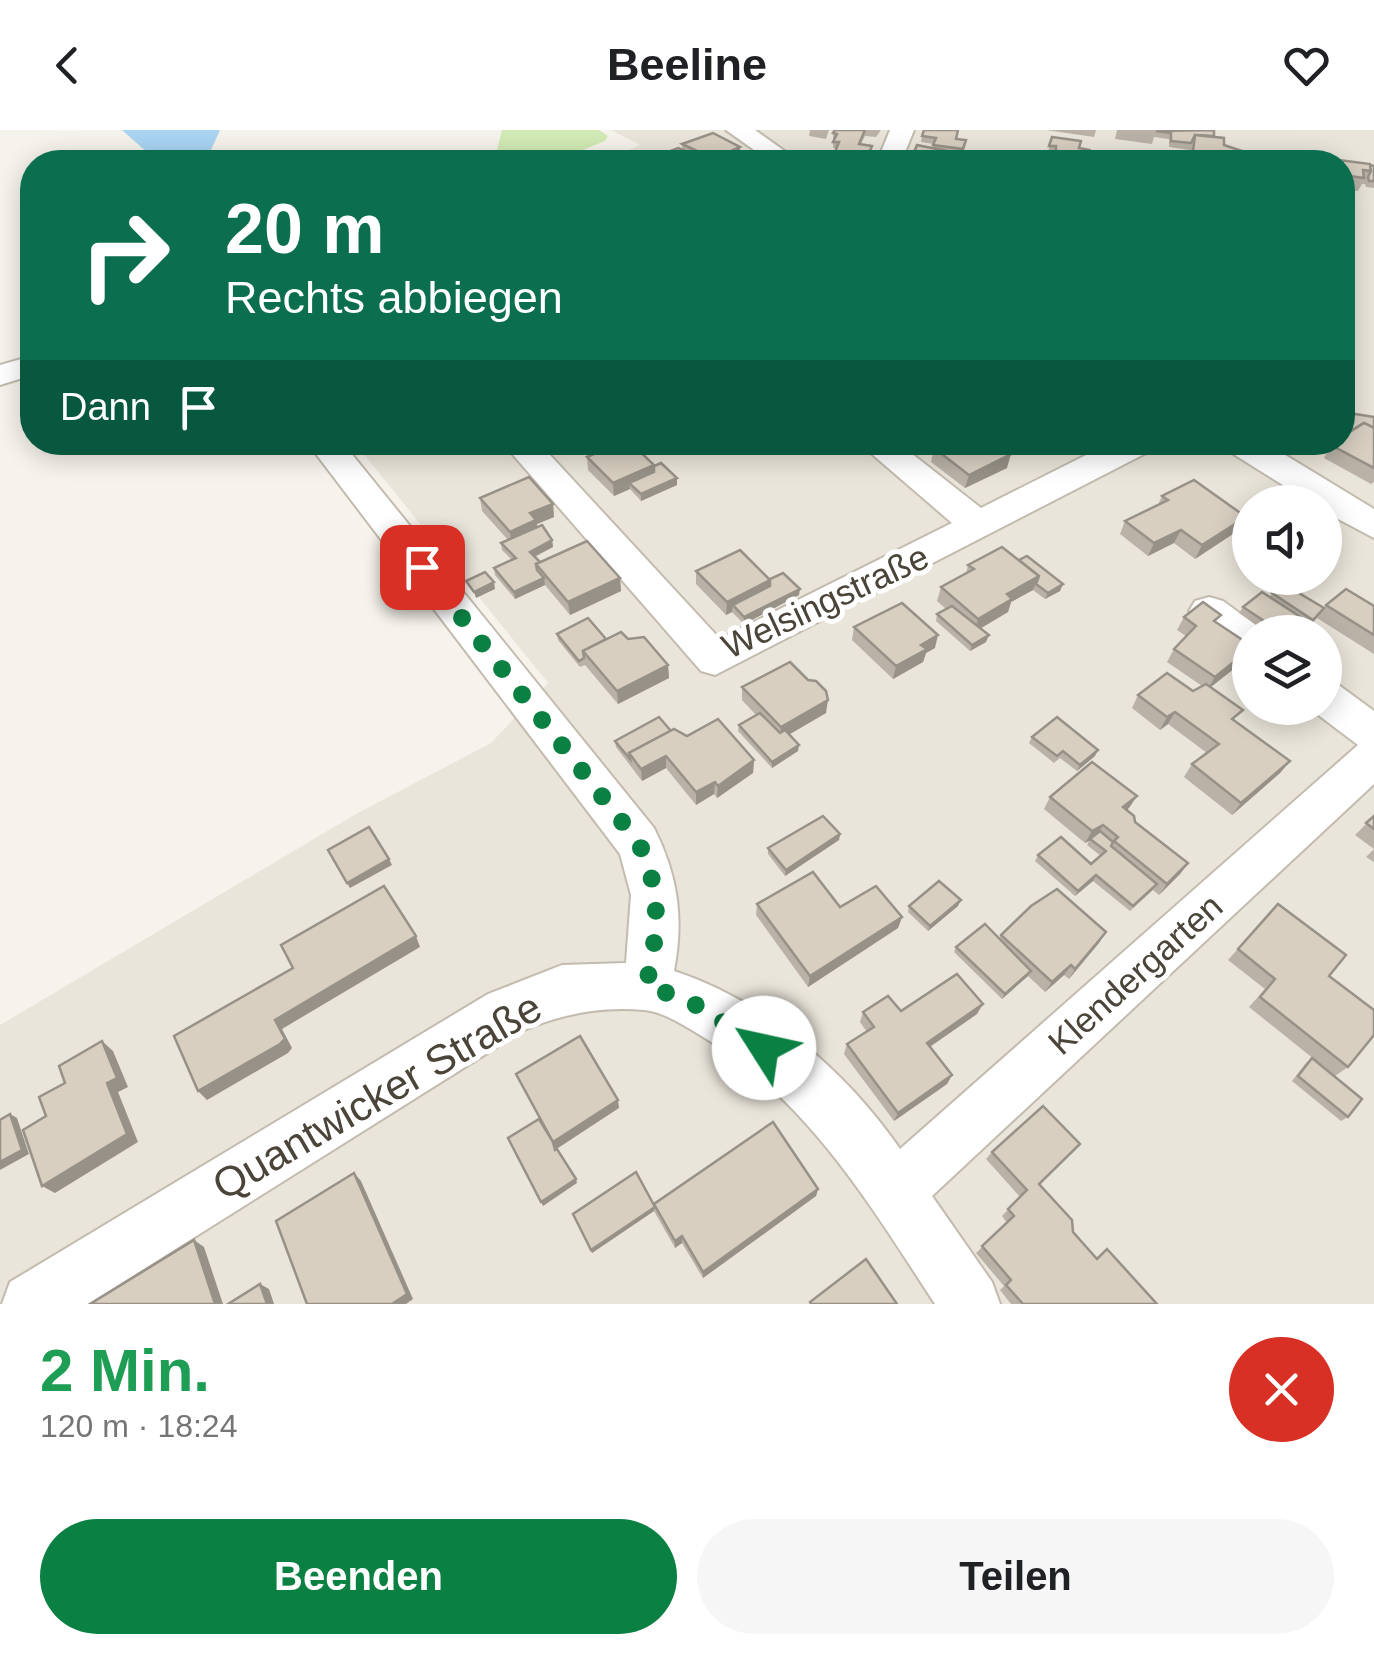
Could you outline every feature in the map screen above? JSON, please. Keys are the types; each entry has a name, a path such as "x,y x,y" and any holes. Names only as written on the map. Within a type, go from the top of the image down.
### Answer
{"street":[{"path":"738,130 763,150"},
{"path":"334,455 638,842 649,864 658,912 646,986"},
{"name":"Welsingstraße","path":"531,455 715,660 1115,455"},
{"path":"890,455 980,526"},
{"path":"1261,455 1373,524"},
{"path":"1209,611 1232,628"},
{"path":"1342,710 1374,734"},
{"name":"Klendergarten","path":"895,1192 1374,757"},
{"name":"Quantwicker Straße","path":"32,1304 506,1012 562,989 646,986 688,1000 744,1032 815,1091 868,1151 970,1304"}],"shaded area":[{"path":"611,130 1374,130 1374,1304 0,1304 0,1025 356,814 491,743 548,683 365,455 1355,455 1355,150 628,150 640,145"}],"green space":[{"path":"502,130 599,130 608,136 583,150 497,150"}],"water":[{"path":"122,130 220,130 211,150 144,150"}],"building":[{"path":"865,130 859,144 872,146 870,150 836,150 839,142 833,142 837,134 833,133"},
{"path":"924,130 958,130 956,139 966,140 963,149 933,145 936,138 922,136"},
{"path":"1214,130 1214,136 1195,135 1191,143 1171,141 1171,133 1156,131"},
{"path":"713,133 740,147 695,150 682,144"},
{"path":"1195,135 1224,138 1224,145 1239,150 1193,150"},
{"path":"1052,137 1081,141 1079,148 1090,150 1056,150 1056,146 1049,146"},
{"path":"917,145 942,150 915,150"},
{"path":"1355,162 1370,164 1371,171 1363,170 1364,178 1355,177"},
{"path":"1370,165 1374,166 1374,181 1368,177"},
{"path":"1355,414 1374,417 1374,428 1364,423 1355,428"},
{"path":"1364,423 1374,428 1374,468 1350,455 1355,455 1355,429"},
{"path":"644,455 654,465 613,483 587,457"},
{"path":"943,455 1009,455 969,475"},
{"path":"661,463 677,478 641,494 629,483 654,472 654,466"},
{"path":"529,477 553,504 530,513 536,520 510,532 480,498"},
{"path":"1194,480 1232,507 1232,526 1202,545 1181,530 1154,543 1125,521 1168,500 1162,496"},
{"path":"542,525 552,540 530,552 540,562 536,564 537,570 544,578 514,592 494,568 516,558 501,543"},
{"path":"587,541 620,578 568,602 536,564"},
{"path":"1002,547 1039,576 1007,594 1012,599 978,619 941,587 974,569 968,565"},
{"path":"740,550 770,580 727,602 696,571"},
{"path":"1027,556 1063,584 1048,593 1036,584 1039,576 1019,560"},
{"path":"485,572 494,582 474,592 466,581"},
{"path":"783,573 800,589 744,617 733,605 770,586 770,579"},
{"path":"1346,589 1374,606 1374,635 1326,605"},
{"path":"1258,595 1267,595 1297,615 1255,615 1243,607"},
{"path":"1275,595 1302,595 1324,608 1318,615 1305,615"},
{"path":"1203,602 1221,615 1214,621 1232,633 1232,663 1215,677 1174,649 1196,626 1184,617"},
{"path":"902,603 938,635 921,645 927,649 896,666 854,627"},
{"path":"952,606 989,635 972,645 937,614"},
{"path":"588,618 606,639 583,651 584,658 579,661 557,634"},
{"path":"621,632 628,639 644,637 668,665 617,691 583,651"},
{"path":"790,662 826,691 828,700 781,727 742,687"},
{"path":"1167,673 1193,691 1206,684 1232,702 1232,725 1240,725 1290,761 1241,803 1192,764 1219,744 1175,712 1167,717 1138,695"},
{"path":"760,713 799,745 772,762 739,725"},
{"path":"659,717 671,731 629,753 630,759 615,741"},
{"path":"1057,717 1098,750 1080,765 1063,751 1057,756 1032,737"},
{"path":"718,719 754,760 718,786 715,782 696,792 666,756 641,769 629,753 674,729 687,736"},
{"path":"1092,762 1137,796 1123,807 1135,822 1188,863 1167,884 1114,841 1118,837 1103,825 1092,831 1050,797"},
{"path":"823,816 840,834 786,870 768,848"},
{"path":"369,827 389,859 347,883 328,850"},
{"path":"1100,831 1113,842 1111,846 1157,884 1133,906 1096,875 1078,891 1038,855 1061,837 1091,864 1106,851 1090,839"},
{"path":"813,872 840,907 876,886 902,917 810,976 757,904"},
{"path":"939,881 961,900 930,926 909,906"},
{"path":"384,886 416,936 275,1020 285,1039 280,1044 198,1091 174,1036 293,968 281,945"},
{"path":"1057,889 1106,932 1075,969 1071,965 1052,982 1001,935 1031,906"},
{"path":"1278,904 1346,955 1329,976 1374,1010 1374,1035 1348,1067 1260,997 1275,979 1238,949"},
{"path":"985,924 1031,971 1005,994 956,947"},
{"path":"957,974 983,1004 927,1043 952,1075 898,1113 847,1044 874,1027 863,1012 888,996 901,1011"},
{"path":"580,1036 618,1100 553,1142 516,1074"},
{"path":"102,1041 117,1078 107,1083 127,1134 42,1186 23,1130 46,1116 39,1097 65,1083 59,1066"},
{"path":"1312,1058 1362,1099 1348,1117 1298,1076"},
{"path":"1043,1106 1080,1144 1039,1184 1072,1220 1073,1232 1097,1259 1107,1249 1157,1304 1023,1304 1006,1285 1011,1280 982,1246 1014,1216 1008,1209 1027,1190 992,1152"},
{"path":"10,1114 22,1150 0,1162 0,1120"},
{"path":"539,1119 576,1179 541,1202 508,1138"},
{"path":"773,1122 818,1189 703,1272 682,1236 675,1241 654,1204"},
{"path":"636,1172 655,1207 591,1250 573,1214"},
{"path":"354,1173 407,1294 392,1304 307,1304 276,1221"},
{"path":"194,1240 215,1304 90,1304"},
{"path":"866,1259 897,1304 811,1304 810,1302"},
{"path":"260,1284 267,1304 228,1304"}],"route":[{"path":"422,567 638,842 649,864 658,912 646,986 688,1000 764,1048"}]}
